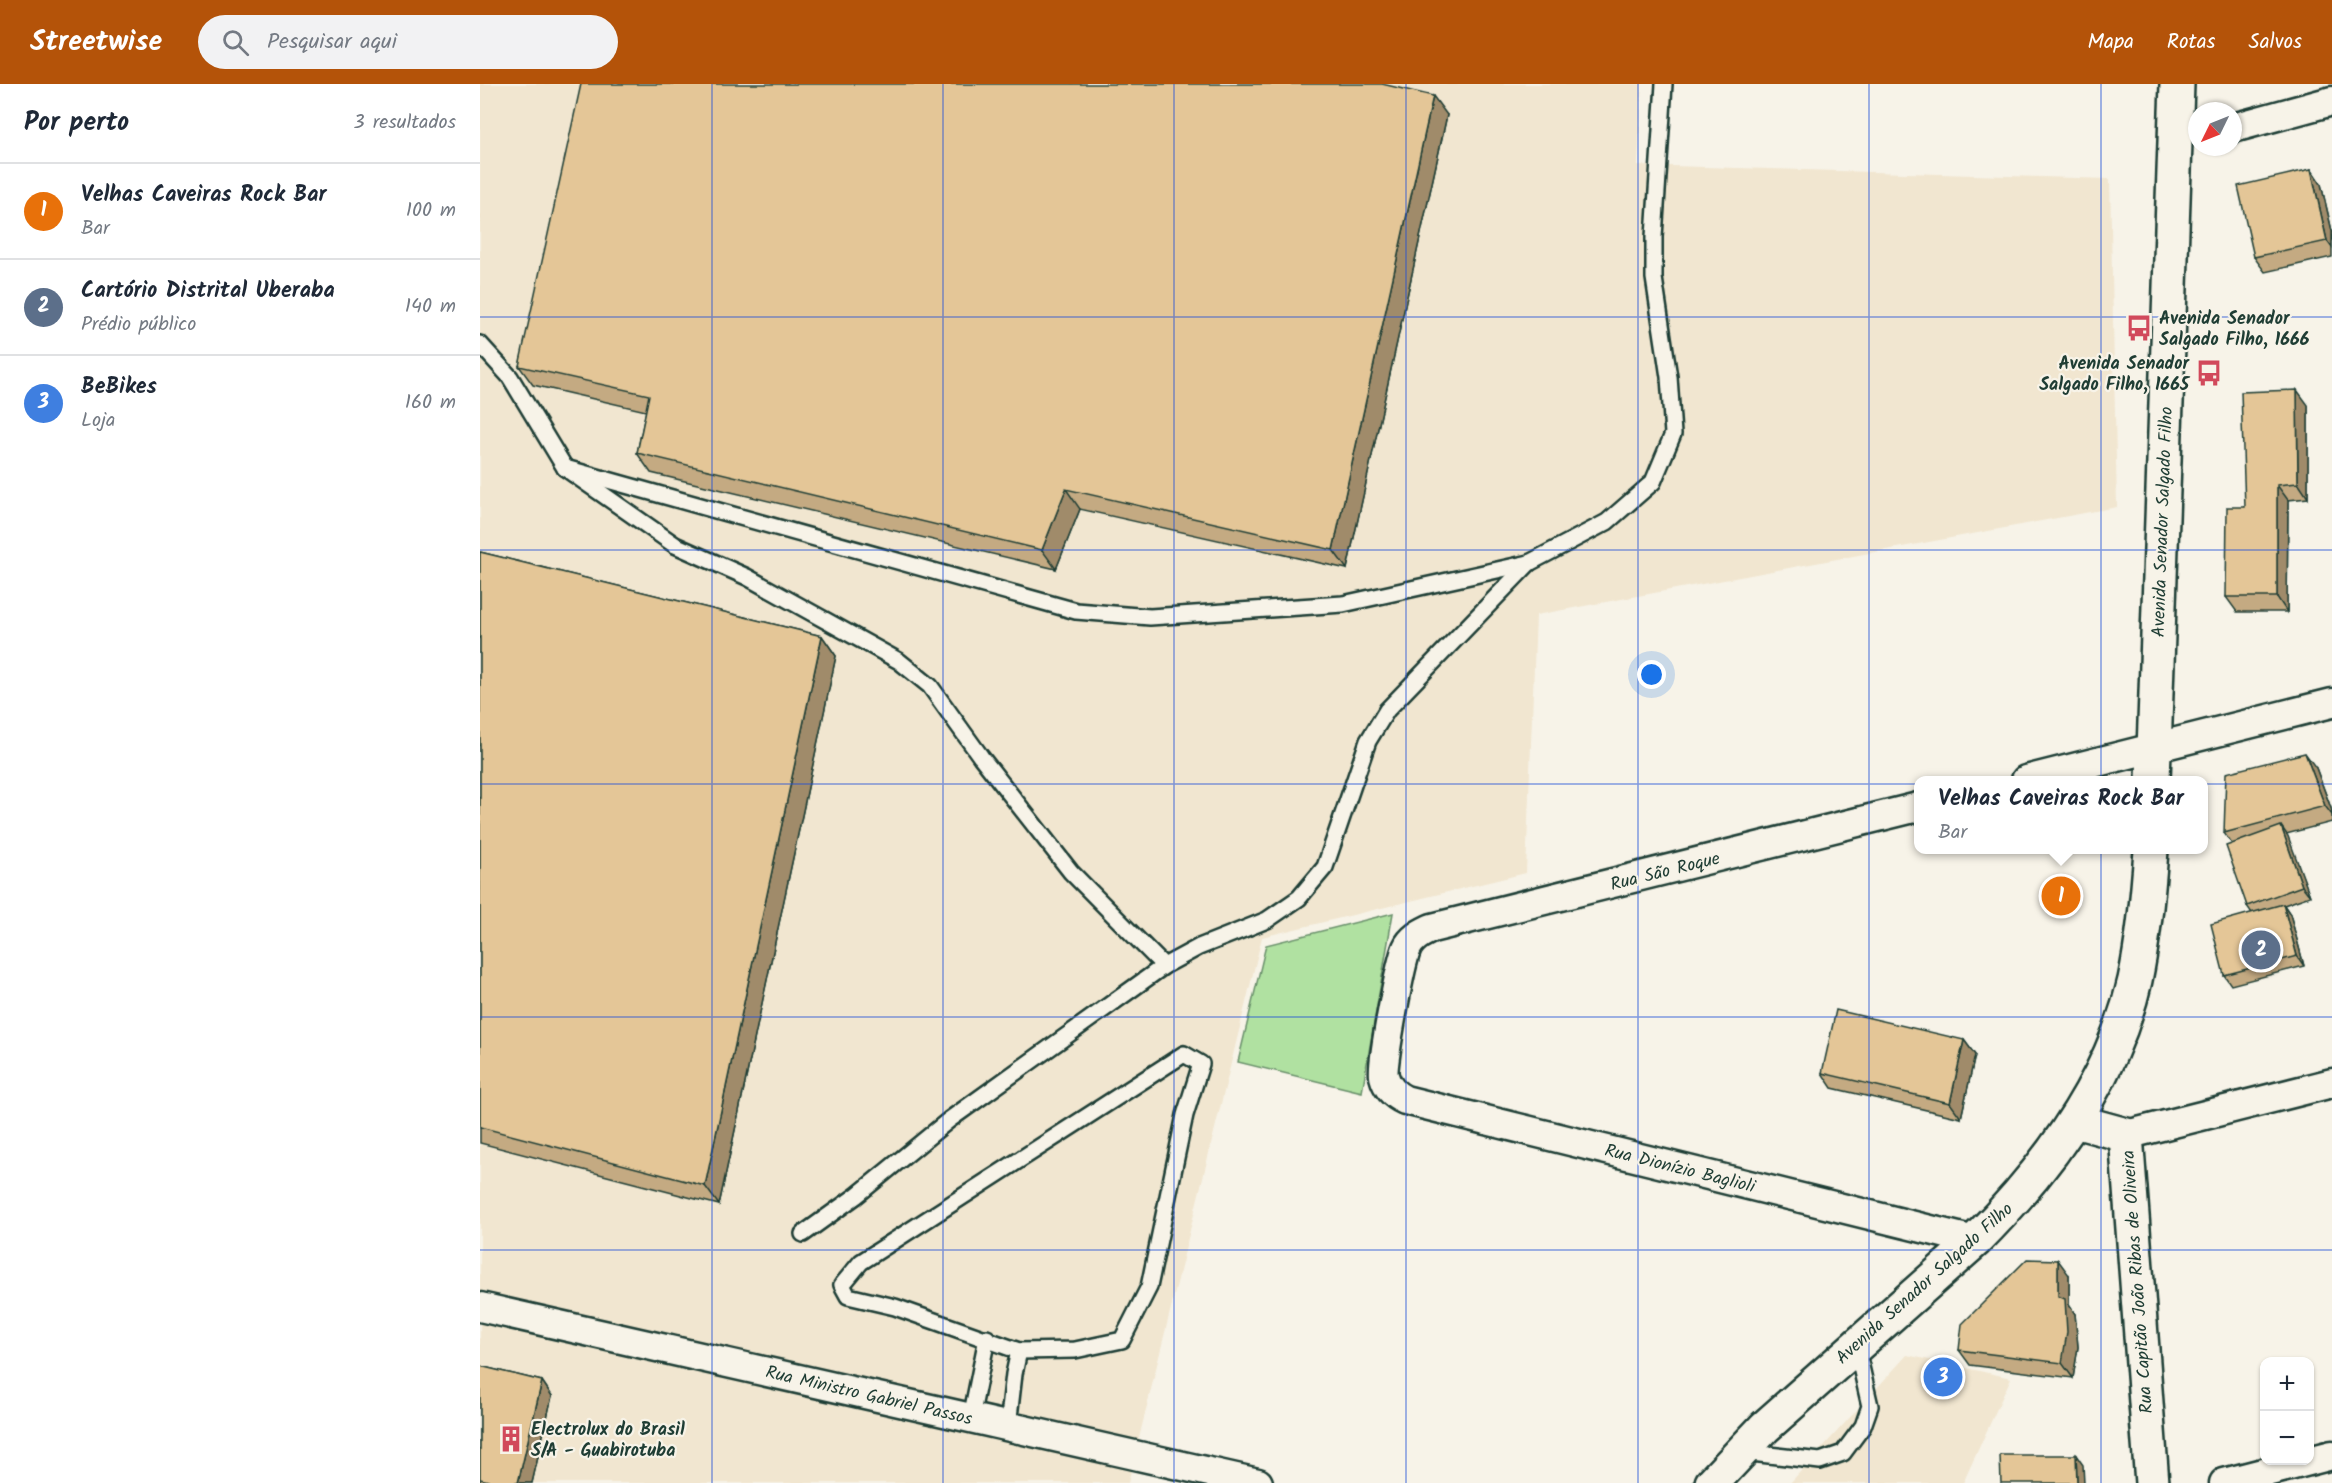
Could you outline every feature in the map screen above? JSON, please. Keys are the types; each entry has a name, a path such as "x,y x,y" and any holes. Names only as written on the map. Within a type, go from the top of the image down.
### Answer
{"main road":[{"name":"Avenida Senador Salgado Filho","path":"2154,765 2186,140 2177,84"},
{"name":"Avenida Senador Salgado Filho","path":"1712,1483 1740,1451 1975,1241 2029,1184 2074,1121 2111,1050 2134,982 2146,907 2151,854"},
{"name":"Rua Capitão João Ribas de Oliveira","path":"2074,1121 2126,1135 2152,1483"}],"street":[{"path":"2242,126 2332,101"},
{"path":"2060,776 2154,765 2332,704"},
{"name":"Rua São Roque","path":"1389,1089 1383,1067 1404,958 1413,939 1432,928 1914,808"},
{"path":"2126,1135 2332,1083"},
{"name":"Rua Dionízio Baglioli","path":"1389,1089 1396,1096 1416,1103 1975,1241"},
{"name":"Rua Ministro Gabriel Passos","path":"480,1307 1258,1483"},
{"path":"2224,1483 2332,1455"}],"lane":[{"path":"565,468 1076,611 1150,617 1342,604 1529,563 1607,522 1653,482 1673,434 1669,377 1654,278 1654,237 1664,84"},
{"path":"480,344 510,377 565,468 675,545 747,577 889,656 930,686 981,757 1071,872 1164,966"},
{"path":"803,1234 856,1196 949,1120 1164,966 1199,947 1267,920 1299,898 1325,867 1368,741 1387,710 1529,563"},
{"path":"1184,1054 1201,1064 1185,1115 1149,1287 1122,1340 1075,1350 1019,1351 987,1338 895,1307 848,1296 842,1285 861,1262 1184,1054"},
{"path":"971,1418 987,1338"},
{"path":"1740,1451 1820,1461 1843,1453 1863,1426 1870,1406 1856,1345"},
{"path":"1008,1426 1019,1351"}],"shaded area":[{"path":"480,84 1642,84 1638,165 2110,179 2117,507 1536,615 1526,873 1262,937 1128,1483 480,1483"},
{"path":"1907,1355 2011,1378 1963,1483 1790,1483"}],"green space":[{"path":"1393,913 1362,1092 1238,1062 1266,945"}],"building":[{"path":"581,84 1382,84 1433,96 1333,550 1066,489 1042,550 637,453 649,395 519,366"},
{"path":"2311,169 2327,241 2254,257 2238,186"},
{"path":"2297,390 2298,483 2277,485 2277,597 2226,597 2227,507 2245,507 2241,392"},
{"path":"480,552 822,636 705,1186 480,1127"},
{"path":"2305,753 2325,806 2224,833 2226,773"},
{"path":"2281,826 2302,886 2247,906 2226,846"},
{"path":"2283,904 2297,956 2224,975 2211,924"},
{"path":"1836,1010 1964,1040 1950,1103 1822,1073"},
{"path":"2027,1259 2058,1260 2058,1296 2065,1299 2067,1332 2062,1363 1959,1350 1962,1324"},
{"name":"Electrolux do Brasil S/A - Guabirotuba","path":"480,1366 542,1381 518,1483 497,1483 480,1479"},
{"path":"2000,1455 2076,1455 2077,1483 2001,1483"}],"place":[{"name":"Avenida Senador Salgado Filho, 1666","path":"2139,328"},
{"name":"Avenida Senador Salgado Filho, 1665","path":"2209,373"},
{"name":"Velhas Caveiras Rock Bar","path":"2061,896"},
{"name":"Cartório Distrital Uberaba","path":"2261,950"},
{"name":"BeBikes","path":"1943,1377"},
{"name":"Electrolux do Brasil S/A - Guabirotuba","path":"511,1439"}]}
